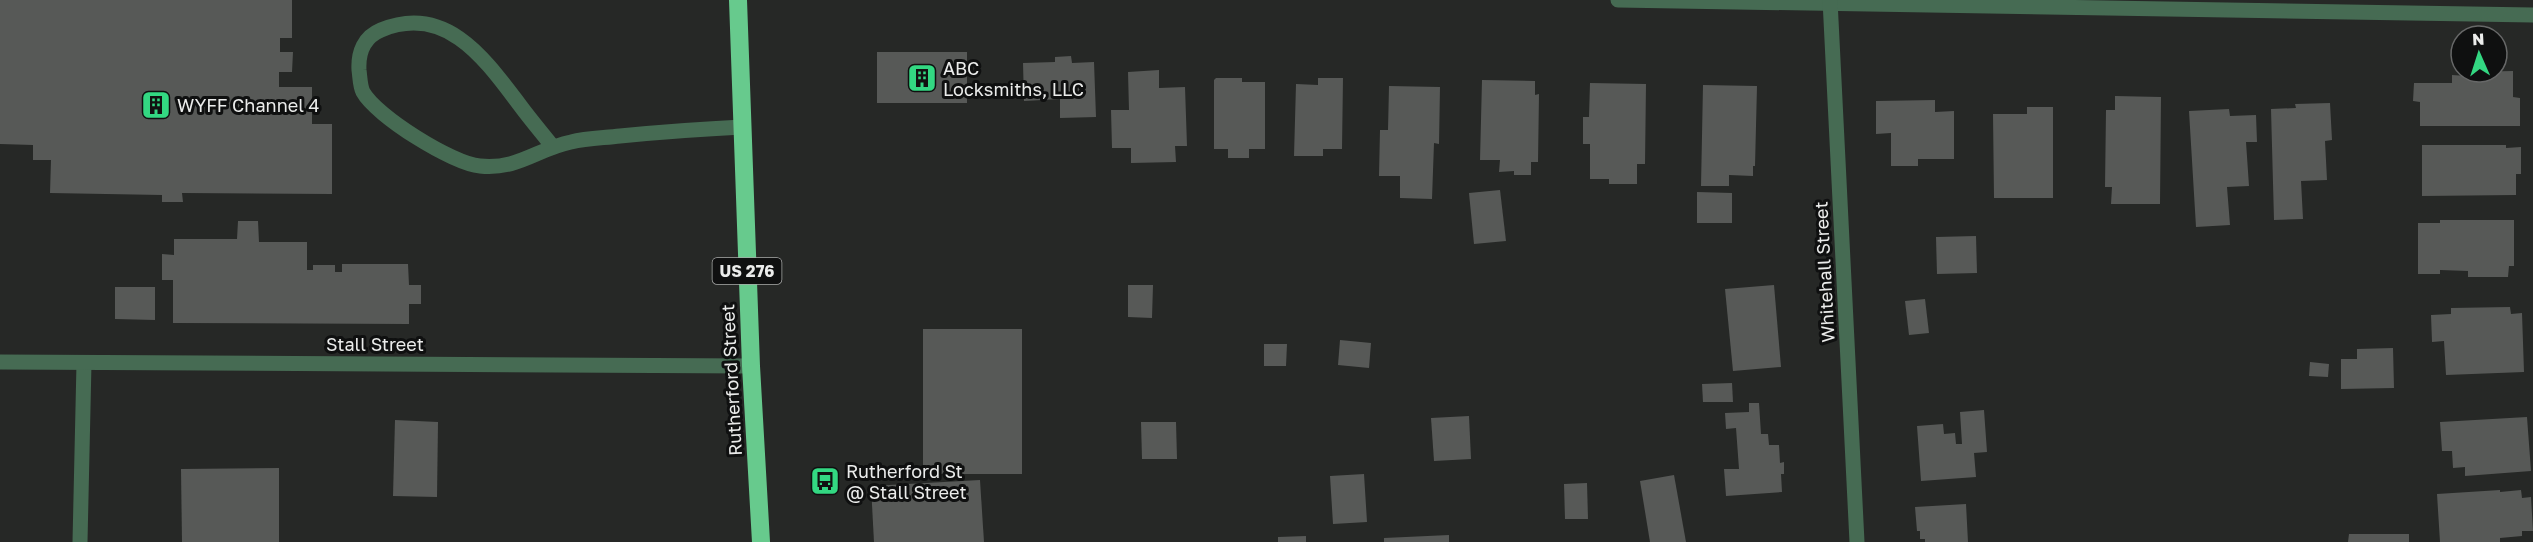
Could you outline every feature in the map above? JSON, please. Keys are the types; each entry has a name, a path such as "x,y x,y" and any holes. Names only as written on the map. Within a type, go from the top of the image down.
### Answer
{"highway":[{"name":"Rutherford Street","path":"738,0 751,366 761,542"}],"street":[{"path":"1618,0 2314,6 2533,15"},
{"name":"Whitehall Street","path":"1830,2 1857,542"},
{"path":"553,147 499,78 474,50 451,32 434,25 411,22 396,24 374,33 363,45 358,59 360,77 363,91 374,106 402,129 453,157 479,166 508,165 531,159 553,147 573,141 667,131 742,127"},
{"name":"Stall Street","path":"0,362 751,366"},
{"path":"80,542 84,363"}],"building":[{"name":"WYFF Channel 4","path":"0,0 292,0 292,38 280,38 280,52 293,52 292,72 279,72 279,87 312,87 312,124 332,124 332,194 182,193 183,202 162,202 162,195 50,193 51,160 33,160 33,145 0,144"},
{"name":"ABC Locksmiths, LLC","path":"877,52 967,52 967,103 877,103"},
{"path":"1071,56 1072,63 1094,62 1096,117 1060,118 1060,99 1024,101 1023,63 1055,62 1055,57"},
{"path":"1159,70 1159,88 1185,87 1187,146 1175,146 1176,162 1131,163 1131,148 1112,148 1111,110 1129,110 1128,72"},
{"path":"2509,71 2513,71 2513,97 2520,98 2520,126 2420,126 2420,102 2413,101 2414,83 2509,84"},
{"path":"1216,78 1242,78 1242,82 1265,82 1265,149 1249,149 1249,158 1228,158 1228,149 1214,149 1214,80"},
{"path":"1318,78 1343,78 1342,149 1323,149 1323,156 1294,156 1296,84 1318,85"},
{"path":"1482,80 1535,81 1535,95 1539,94 1538,162 1531,162 1531,175 1514,175 1514,171 1499,172 1500,160 1480,160"},
{"path":"1590,83 1646,84 1645,164 1637,164 1637,184 1609,184 1609,179 1590,179 1590,144 1583,144 1583,117 1589,117"},
{"path":"1703,85 1757,86 1753,176 1729,175 1729,186 1701,186"},
{"path":"1389,86 1440,87 1439,144 1434,143 1432,199 1400,198 1400,176 1379,176 1380,130 1388,130"},
{"path":"2115,96 2161,97 2160,204 2111,204 2112,187 2105,187 2106,110 2115,110"},
{"path":"1935,100 1935,112 1954,111 1954,159 1918,159 1918,166 1891,166 1891,133 1876,134 1876,101"},
{"path":"2330,103 2332,140 2325,141 2327,180 2301,181 2303,219 2274,220 2271,109 2296,108 2295,104"},
{"path":"2027,107 2053,107 2053,198 1994,198 1993,114 2027,114"},
{"path":"2229,109 2230,116 2256,115 2257,142 2246,142 2249,186 2227,187 2230,225 2196,227 2189,111"},
{"path":"2422,145 2521,147 2521,174 2516,174 2516,195 2422,196"},
{"path":"1500,190 1506,241 1474,244 1469,193"},
{"path":"1697,192 1732,193 1732,223 1697,223"},
{"path":"2440,220 2514,220 2514,266 2509,266 2508,277 2468,277 2468,271 2440,270 2440,274 2418,274 2418,223 2440,223"},
{"path":"238,221 258,221 259,242 307,242 307,270 313,270 313,265 335,265 335,272 342,272 342,264 408,264 409,285 421,285 421,304 409,304 409,324 173,323 173,280 162,280 162,254 174,255 174,239 237,239"},
{"path":"1976,236 1977,273 1937,274 1936,237"},
{"path":"1128,285 1153,285 1152,318 1128,317"},
{"path":"1774,285 1781,367 1733,371 1725,289"},
{"path":"115,287 155,287 155,320 115,319"},
{"path":"1925,299 1929,333 1909,335 1905,301"},
{"path":"2510,307 2511,314 2522,313 2524,372 2446,375 2444,341 2432,342 2431,315 2451,314 2451,308"},
{"path":"923,329 1022,329 1022,474 923,474"},
{"path":"1340,340 1371,343 1369,368 1338,365"},
{"path":"1264,344 1287,344 1286,366 1264,366"},
{"path":"2393,348 2394,388 2341,389 2341,359 2357,359 2357,349"},
{"path":"2310,362 2329,364 2328,377 2309,376"},
{"path":"1732,383 1733,402 1703,402 1702,384"},
{"path":"1749,403 1759,403 1761,434 1768,434 1769,445 1779,445 1780,463 1784,462 1784,474 1781,474 1782,492 1726,496 1724,469 1739,469 1736,428 1726,429 1725,413 1749,412"},
{"path":"1984,410 1987,452 1974,453 1976,477 1921,481 1917,426 1943,424 1944,434 1955,433 1956,444 1962,444 1960,412"},
{"path":"1469,416 1471,459 1434,461 1431,418"},
{"path":"2527,417 2531,471 2465,476 2465,467 2453,468 2452,451 2442,451 2440,422"},
{"path":"395,420 438,422 437,497 393,496"},
{"path":"1141,422 1176,422 1177,459 1142,459"},
{"path":"279,468 279,542 182,542 181,469"},
{"path":"1364,474 1367,522 1333,524 1330,476"},
{"path":"1674,475 1686,542 1650,542 1640,481"},
{"path":"980,480 984,542 874,542 871,486"},
{"path":"1587,483 1588,519 1565,519 1564,484"},
{"path":"2500,490 2500,492 2521,490 2522,498 2531,497 2533,531 2522,531 2522,536 2500,538 2500,542 2440,542 2437,494"},
{"path":"1966,504 1968,542 1925,542 1925,539 1920,539 1915,507"},
{"path":"2349,534 2409,534 2409,542 2348,542"},
{"path":"1449,535 1449,542 1384,542 1384,538"},
{"path":"1306,536 1306,542 1278,542 1278,537"}],"place":[{"name":"ABC Locksmiths, LLC","path":"922,78"},
{"name":"WYFF Channel 4","path":"156,105"},
{"name":"Rutherford St @ Stall Street","path":"825,481"}]}
